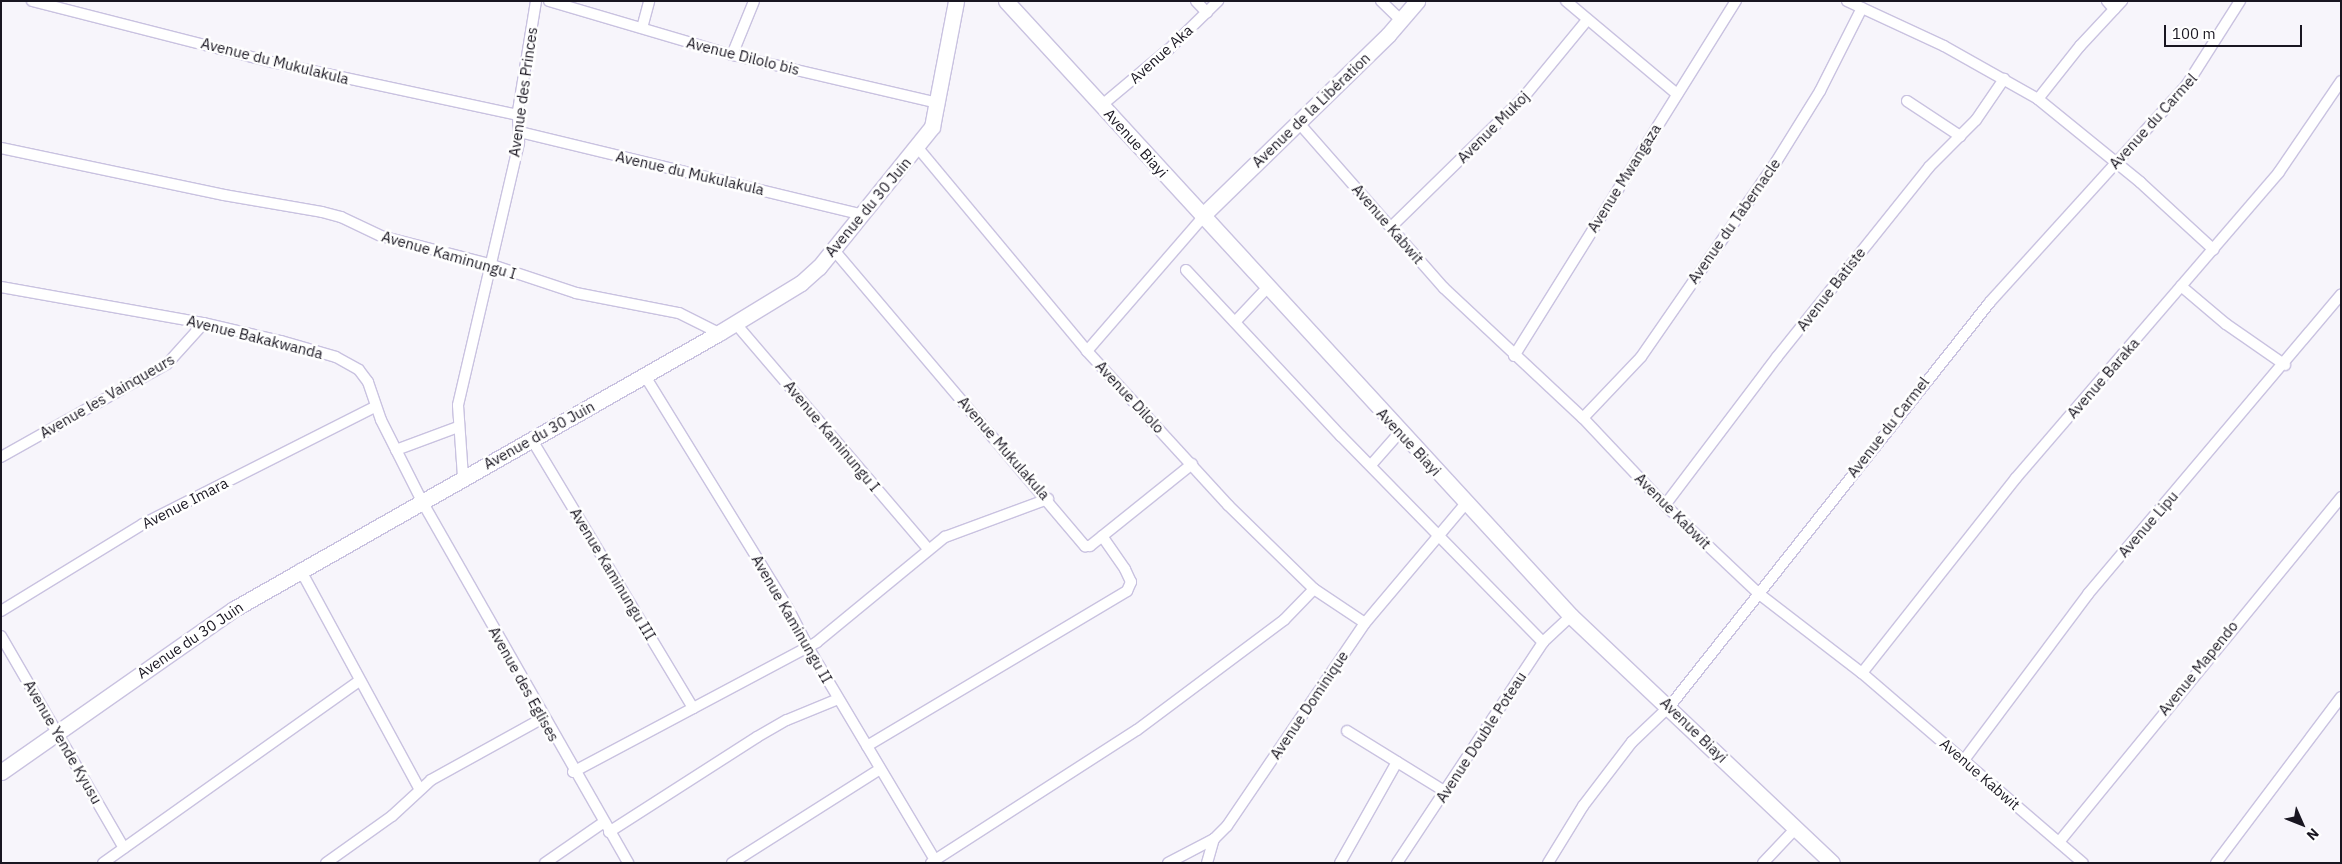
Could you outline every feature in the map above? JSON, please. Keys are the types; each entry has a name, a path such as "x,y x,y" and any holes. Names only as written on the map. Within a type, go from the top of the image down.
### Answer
{"street":[{"name":"Avenue du Mukulakula","path":"32,1 63,5 271,62 518,115"},
{"name":"Avenue des Princes","path":"463,477 458,427 462,384 520,132 518,115 536,1"},
{"name":"Avenue Dilolo bis","path":"549,1 732,55 939,103"},
{"path":"642,28 649,1"},
{"path":"732,55 754,1"},
{"name":"Avenue du 30 Juin","path":"1,772 184,642 300,569 423,503 463,477 736,324 801,283 833,249 860,214 918,148 932,127 939,103 956,1"},
{"name":"Avenue Biayi","path":"1006,1 1267,288 1572,616 1670,706 1832,863"},
{"path":"1196,1 1207,13"},
{"name":"Avenue Aka","path":"1102,105 1207,13 1218,1"},
{"path":"1381,1 1401,20"},
{"name":"Avenue de la Libération","path":"1203,217 1401,20 1416,1"},
{"path":"1566,1 1677,94"},
{"name":"Avenue Mwangaza","path":"1514,356 1736,1"},
{"path":"1847,1 2004,79 2038,99 2140,182 2214,250"},
{"path":"2038,99 2110,5 2122,1"},
{"name":"Avenue du Carmel","path":"1548,863 1583,806 1632,742 1670,706 1984,309 2196,74 2240,1"},
{"name":"Avenue du Tabernacle","path":"1582,418 1641,356 1776,162 1820,91 1862,8"},
{"name":"Avenue Mukoj","path":"1392,226 1523,98 1587,20"},
{"name":"Avenue Batiste","path":"1665,505 1865,247 1930,167 1976,120 2004,79"},
{"name":"Avenue Baraka","path":"1862,673 2016,478 2214,250 2279,172 2341,81"},
{"path":"1907,101 1960,136"},
{"name":"Avenue Kabwit","path":"1298,122 1392,226 1444,288 1582,418 1665,505 1758,594 1862,673 2083,863"},
{"name":"Avenue du Mukulakula","path":"520,132 860,214"},
{"name":"Avenue Kaminungu I","path":"1,148 224,195 322,212 341,217 381,236 489,264 576,293 679,313 719,333"},
{"name":"Avenue Dilolo","path":"918,148 1086,351 1261,540 1314,589 1365,624"},
{"path":"1086,351 1203,217"},
{"name":"Avenue Mukulakula","path":"833,249 1048,499 1084,546 1090,546 1192,464"},
{"path":"1186,270 1371,465 1543,642"},
{"path":"2181,286 2226,324 2285,365"},
{"name":"Avenue Bakakwanda","path":"1,287 204,323 281,341 344,361 364,375 375,407 423,503"},
{"path":"1235,322 1267,288"},
{"name":"Avenue Lipu","path":"1964,760 2088,594 2285,365 2341,295"},
{"name":"Avenue les Vainqueurs","path":"1,457 167,364 204,323"},
{"name":"Avenue Kaminungu I","path":"736,324 928,549"},
{"name":"Avenue Kaminungu II","path":"645,376 771,581 933,861"},
{"name":"Avenue Imara","path":"1,610 143,524 375,407"},
{"path":"396,450 458,427"},
{"path":"1371,465 1400,432"},
{"name":"Avenue Kaminungu III","path":"532,440 694,708"},
{"name":"Avenue Mapendo","path":"2059,842 2341,497"},
{"path":"573,772 808,647 928,549 956,531 1048,499"},
{"name":"Avenue des Eglises","path":"423,503 573,772 628,863"},
{"name":"Avenue Dominique","path":"1168,863 1214,839 1238,811 1365,624 1439,533 1466,503"},
{"path":"867,746 1127,591 1131,582 1126,569 1102,536"},
{"path":"300,569 359,681 420,790"},
{"path":"933,861 1130,735 1284,620 1314,589"},
{"name":"Avenue Double Poteau","path":"1397,863 1543,642 1572,616"},
{"name":"Avenue Yende Kyusu","path":"1,636 124,848"},
{"path":"103,863 359,681"},
{"path":"2216,863 2341,697"},
{"path":"609,832 757,737 787,720 838,699"},
{"path":"326,863 392,816 420,790 444,772 543,718"},
{"path":"1347,732 1444,792"},
{"path":"1340,863 1397,762"},
{"path":"732,863 880,769"},
{"path":"544,863 604,822"},
{"path":"1763,863 1796,828"},
{"path":"1207,863 1214,839"}]}
